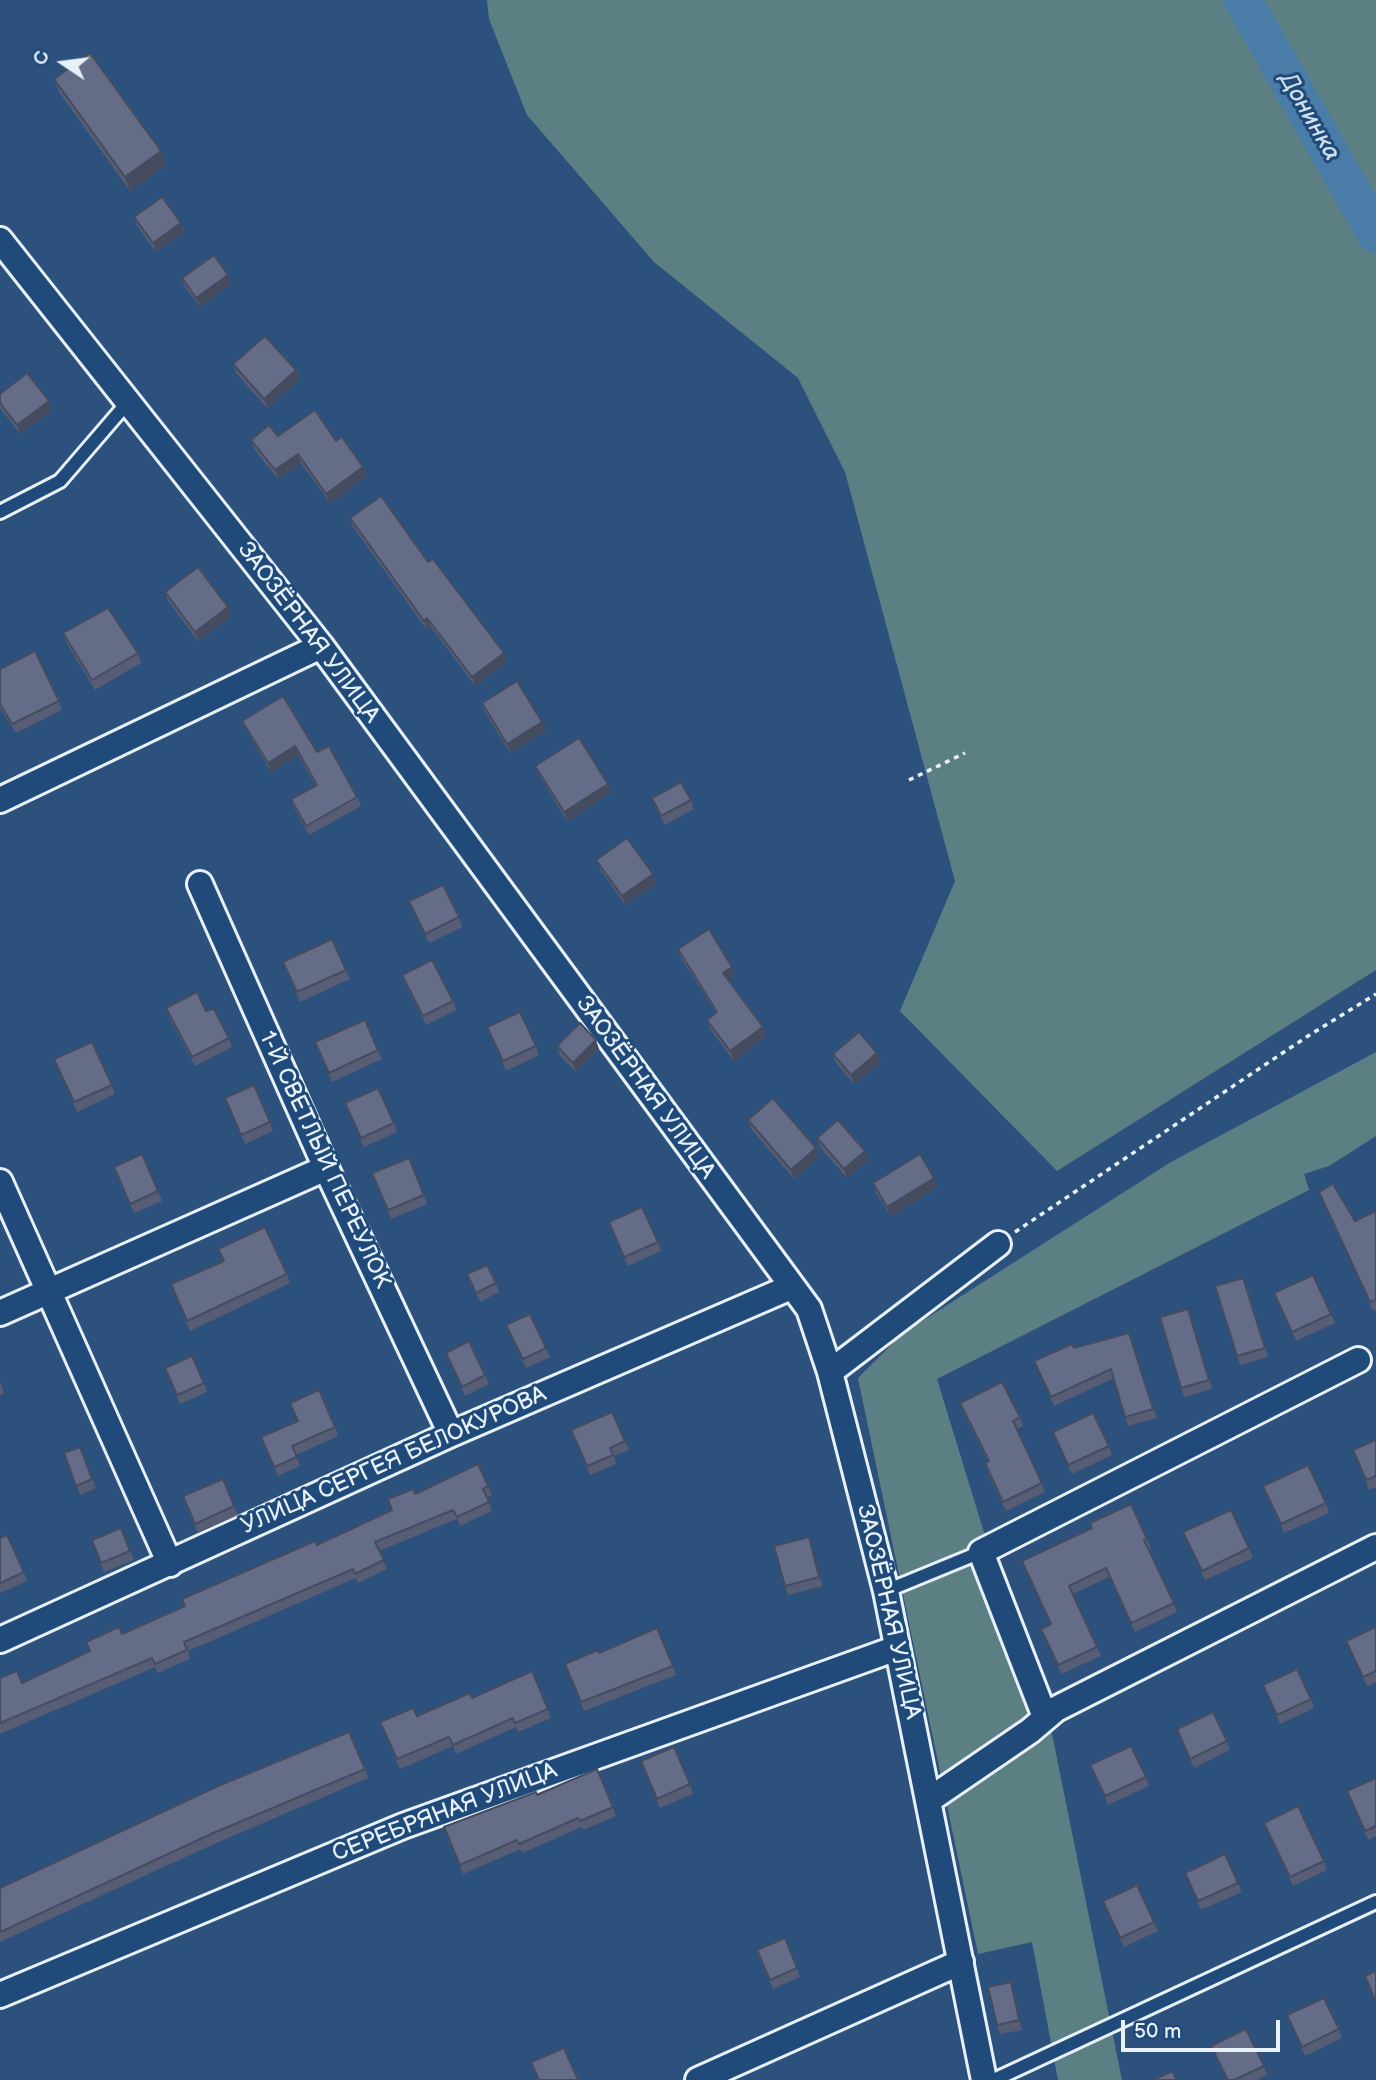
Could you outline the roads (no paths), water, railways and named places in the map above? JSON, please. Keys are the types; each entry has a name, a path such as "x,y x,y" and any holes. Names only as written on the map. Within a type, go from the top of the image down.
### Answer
{"street":[{"name":"ЗАОЗЁРНАЯ УЛИЦА","path":"0,240 321,646 809,1309 830,1372 886,1591 984,2080"},
{"path":"0,800 321,646"},
{"name":"1-Й СВЕТЛЫЙ ПЕРЕУЛОК","path":"200,884 326,1168 451,1434"},
{"path":"0,1313 326,1168"},
{"path":"0,1182 170,1564"},
{"path":"830,1372 998,1244"},
{"name":"УЛИЦА СЕРГЕЯ БЕЛОКУРОВА","path":"0,1640 451,1434 791,1287"},
{"path":"1045,1717 981,1552 1358,1360"},
{"path":"929,1800 1030,1731 1056,1709 1376,1548"},
{"name":"СЕРЕБРЯНАЯ УЛИЦА","path":"0,1996 402,1826 897,1648"},
{"path":"698,2080 961,1962"}],"lane":[{"path":"0,512 60,481 128,402"},
{"path":"886,1591 981,1552"},
{"path":"994,2080 1376,1902"}],"waterway":[{"name":"Донинка","path":"1243,0 1376,234"}]}
